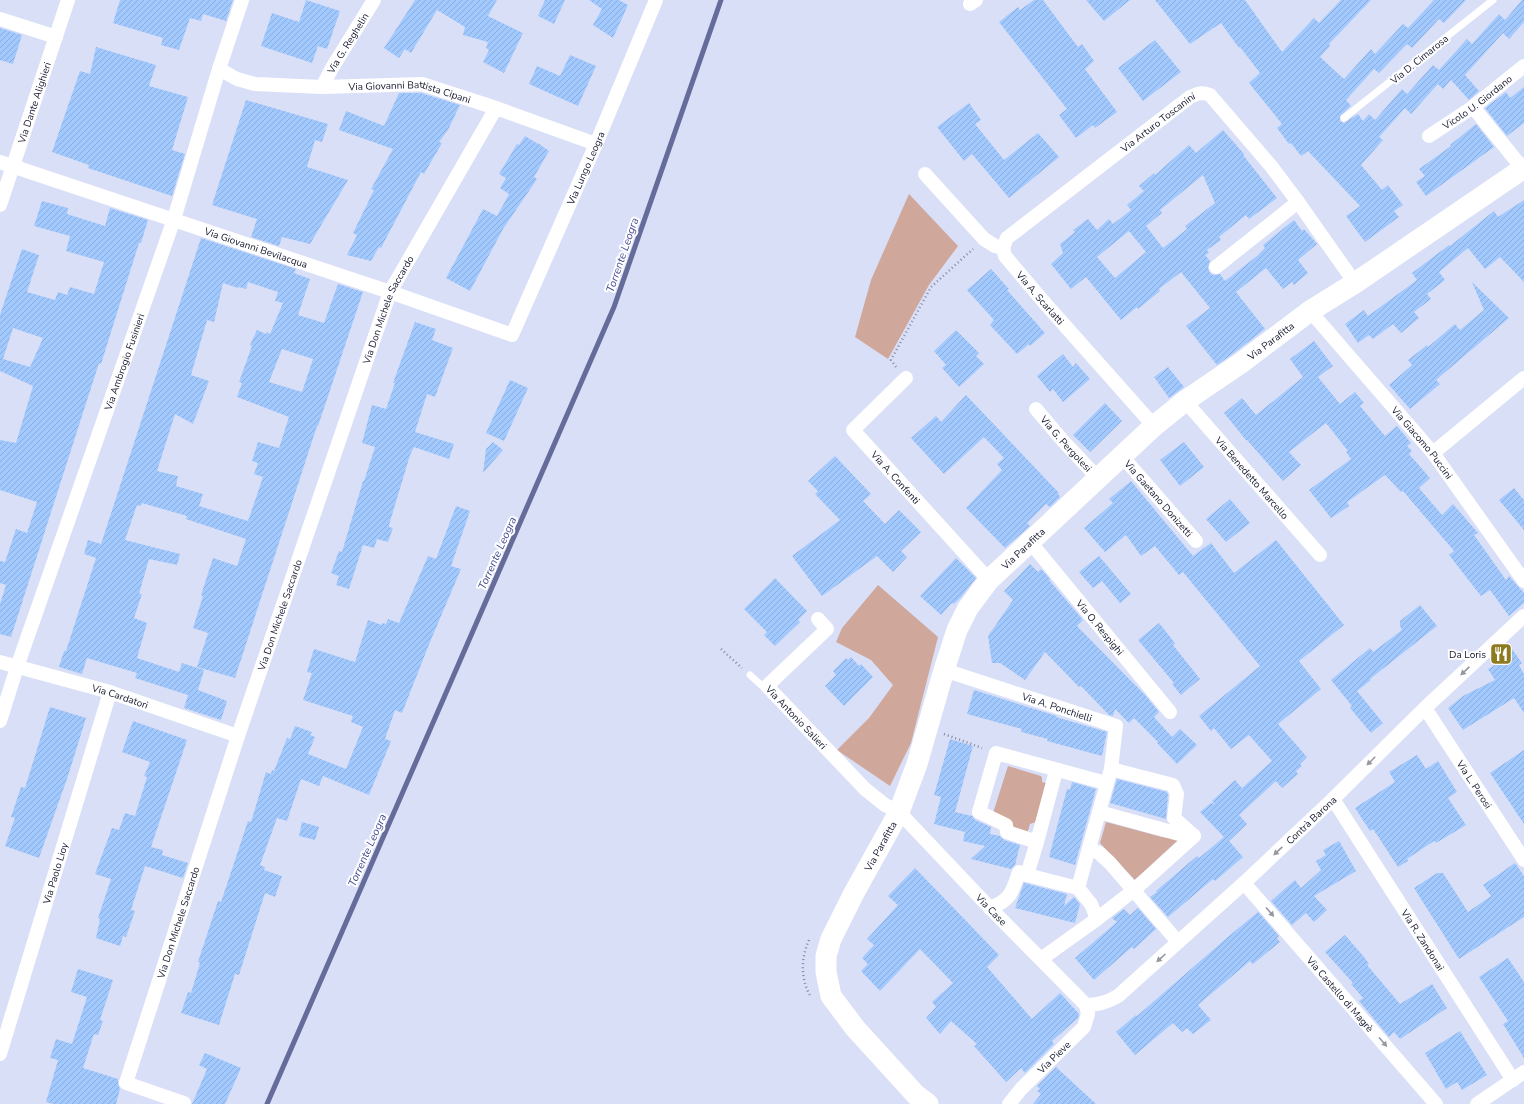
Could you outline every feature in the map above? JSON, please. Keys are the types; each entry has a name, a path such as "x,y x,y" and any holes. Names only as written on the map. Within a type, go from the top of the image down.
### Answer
{"street":[{"name":"Via Dante Alighieri","path":"0,206 6,165 56,37 68,0"},
{"name":"Via Ambrogio Fusinieri","path":"0,721 17,667 174,219 219,69 242,0"},
{"name":"Via G. Reghelin","path":"322,87 374,0"},
{"name":"Via Lungo Leogra","path":"512,335 596,144 656,0"},
{"path":"0,19 56,37"},
{"name":"Vicolo U. Giordano","path":"1429,136 1473,107 1524,66"},
{"name":"Via Giovanni Battista Cipani","path":"219,69 236,79 255,84 322,87 422,84 496,108 596,144"},
{"name":"Via Arturo Toscanini","path":"1003,248 1008,238 1190,97 1199,93 1204,93 1210,95 1271,166 1355,283"},
{"path":"1473,107 1523,169"},
{"name":"Via Don Michele Saccardo","path":"184,1104 126,1083 238,736 390,292 496,108"},
{"name":"Via Giovanni Bevilacqua","path":"6,165 174,219 512,335"},
{"name":"Via Parafitta","path":"921,1101 856,1028 831,996 826,972 826,956 831,939 854,893 899,812 917,764 957,630 968,608 990,580 1154,426 1185,401 1241,363 1310,311 1355,283 1523,169"},
{"path":"925,174 984,240 995,246 1003,248"},
{"path":"1216,267 1298,202"},
{"name":"Via A. Scarlatti","path":"1003,248 1006,256 1038,296 1154,426"},
{"name":"Via Giacomo Puccini","path":"1310,311 1433,453 1524,581"},
{"name":"Via A. Confenti","path":"906,378 852,430 990,580"},
{"path":"1433,453 1524,378"},
{"name":"Via Benedetto Marcello","path":"1185,401 1320,555"},
{"name":"Via G. Pergolesi","path":"1036,409 1064,442 1098,478"},
{"name":"Via Gaetano Donizetti","path":"1122,456 1196,541"},
{"name":"Via O. Respighi","path":"1031,543 1170,712"},
{"name":"Via Antonio Salieri","path":"818,619 828,629 766,686 865,789 885,805 899,812"},
{"name":"Contrà Barona","path":"1086,1005 1096,1005 1109,1002 1118,996 1244,883 1333,799 1425,708 1523,619"},
{"name":"Via Cardatori","path":"0,662 110,692 238,736"},
{"name":"Via A. Ponchielli","path":"944,670 1116,726 1111,769 1078,888"},
{"name":"Via Paolo Lioy","path":"0,1054 110,692"},
{"name":"Via L. Perosi","path":"1425,708 1524,860"},
{"path":"1037,842 1007,832 1006,825 979,812 996,753 1056,771 1106,783"},
{"path":"1111,769 1173,786 1177,794 1174,818 1194,836"},
{"path":"1027,875 1056,771"},
{"name":"Via R. Zandonai","path":"1333,799 1519,1076"},
{"name":"Via Case","path":"899,812 990,908 1086,1005"},
{"path":"1098,812 1179,834 1194,836"},
{"path":"1041,959 1134,890 1194,836"},
{"path":"1089,848 1099,853 1110,863 1178,942"},
{"path":"990,908 1008,899 1019,872 1078,888 1091,904 1097,918"},
{"name":"Via Castello di Magrè","path":"1244,883 1436,1104"},
{"name":"Via Pieve","path":"1009,1104 1021,1089 1084,1027 1088,1014 1086,1005"},
{"path":"1477,1104 1519,1076"}],"lane":[{"name":"Via D. Cimarosa","path":"1344,118 1493,0"},
{"path":"750,675 761,685 766,686"}],"path":[{"path":"906,378 891,360 931,287 984,240"},
{"path":"721,649 750,675"},
{"path":"927,729 996,753"}],"shaded area":[{"path":"909,194 958,246 929,285 888,359 855,337 871,280"},
{"path":"878,585 938,637 911,743 890,786 837,750 869,718 893,685 871,660 836,642 842,628"},
{"path":"1008,766 1041,776 1042,782 1049,784 1039,821 1030,824 1027,834 1023,835 993,813"},
{"path":"1106,822 1162,837 1179,839 1135,880 1100,843"}],"building":[{"path":"120,0 233,0 226,21 203,14 201,21 190,18 179,50 161,45 163,38 113,23"},
{"path":"306,0 340,11 327,49 318,46 312,63 261,46 272,13 299,22"},
{"path":"415,0 497,0 488,16 523,33 504,73 483,62 489,50 486,48 488,42 463,35 465,27 437,10 411,53 405,49 399,58 384,48"},
{"path":"545,0 565,0 554,24 538,16"},
{"path":"589,0 619,0 628,5 613,38 593,25 602,9"},
{"path":"1034,0 1043,0 1078,47 1082,44 1094,61 1085,69 1117,112 1095,128 1093,125 1076,138 1059,115 1067,109 999,22 1018,7 1020,10"},
{"path":"1086,0 1130,0 1104,21"},
{"path":"1155,0 1245,0 1282,52 1314,18 1319,23 1341,0 1371,0 1329,44 1330,46 1320,57 1344,79 1371,49 1375,54 1403,24 1408,28 1434,0 1466,0 1444,23 1439,19 1412,48 1407,44 1379,73 1374,69 1346,100 1351,106 1340,116 1340,121 1344,123 1358,114 1363,121 1369,114 1375,120 1402,89 1407,94 1433,65 1439,70 1467,39 1472,44 1499,14 1505,20 1522,0 1524,0 1524,22 1509,39 1503,33 1465,75 1479,91 1469,100 1451,80 1443,89 1438,84 1411,114 1405,108 1379,137 1383,140 1361,165 1382,190 1388,185 1403,205 1394,211 1399,217 1365,242 1346,216 1360,206 1308,151 1301,156 1291,143 1289,144 1277,128 1282,124 1249,83 1260,73 1221,23 1190,44"},
{"path":"0,28 22,35 13,64 0,60"},
{"path":"1155,40 1181,72 1143,101 1118,68"},
{"path":"96,47 156,65 149,86 188,97 172,150 185,154 172,196 88,168 89,165 52,152 80,71 90,74"},
{"path":"570,55 596,66 578,106 529,84 537,66 560,76"},
{"path":"1524,87 1524,123 1507,136 1485,108 1506,92 1510,98"},
{"path":"399,93 421,93 460,105 448,130 439,142 442,143 424,174 421,172 381,248 379,247 371,261 347,255 357,235 353,233 374,190 371,189 393,149 339,130 346,111 384,126"},
{"path":"246,100 328,124 322,142 315,140 307,167 348,180 310,244 282,237 279,246 251,237 257,219 212,205"},
{"path":"969,103 981,120 975,124 1004,160 1038,133 1059,157 1009,198 972,154 964,161 937,127"},
{"path":"1476,124 1494,147 1426,196 1416,182 1425,176 1419,169 1451,146 1450,145"},
{"path":"1223,130 1244,154 1243,155 1277,198 1249,219 1246,215 1219,237 1221,240 1207,250 1209,253 1205,255 1210,261 1208,268 1210,273 1213,275 1220,274 1225,281 1257,256 1265,248 1263,245 1294,220 1302,231 1304,229 1317,244 1298,260 1308,273 1294,285 1292,282 1283,289 1266,268 1236,292 1265,329 1217,365 1186,326 1210,308 1181,272 1159,289 1160,291 1138,309 1137,307 1121,320 1086,277 1071,289 1051,264 1063,253 1060,244 1075,232 1073,230 1088,219 1097,230 1109,219 1113,224 1131,210 1127,205 1144,191 1139,186 1154,173 1155,175 1189,145 1196,153","holes":["1203,175 1215,203 1185,226 1187,229 1163,248 1146,226 1162,213 1160,210","1129,231 1146,252 1115,278 1097,257"]},
{"path":"525,136 549,151 534,177 537,179 503,229 470,291 446,278 483,209 497,216 509,194 500,188 506,178 499,174 517,144 519,145"},
{"path":"1524,200 1524,282 1500,257 1485,269 1468,248 1439,272 1445,280 1427,294 1431,299 1414,312 1419,318 1401,333 1393,324 1373,339 1369,335 1358,343 1345,324 1364,310 1368,316 1417,280 1412,273 1449,245 1450,246 1494,211 1498,217"},
{"path":"42,201 68,208 67,214 105,226 110,208 148,220 141,243 139,243 101,364 99,363 11,637 0,634 0,604 6,585 0,583 0,561 5,562 16,529 27,533 37,502 0,490 0,440 16,443 33,386 0,371 0,315 22,249 39,255 27,292 55,300 58,292 67,295 70,287 94,294 104,262 66,251 70,236 34,226","holes":["13,328 43,338 30,367 3,359"]},
{"path":"201,238 296,269 294,273 310,279 298,315 324,323 338,284 363,292 317,426 235,678 197,667 208,633 193,628 203,596 201,595 213,558 237,566 246,539 186,519 187,516 142,503 141,506 137,505 125,540 180,554 177,565 149,559 139,594 142,594 134,618 147,623 137,658 179,672 182,663 204,670 198,690 227,701 221,720 184,708 188,695 135,678 137,673 87,658 82,674 59,667 64,651 66,651 96,558 84,554 88,540 101,544","holes":["248,282 278,292 275,301 283,303 270,334 257,330 250,345 252,346 239,382 242,383 237,397 289,417 279,448 258,442 252,461 258,463 254,474 263,477 248,521 199,506 203,494 176,486 178,476 157,471 175,414 193,424 209,381 191,375 207,320 214,322 223,283 246,289","282,349 313,359 302,392 269,382"]},
{"path":"991,269 1009,289 1007,290 1045,333 1030,346 1029,344 1017,354 990,325 994,320 967,290"},
{"path":"1472,282 1509,318 1436,380 1440,384 1410,409 1389,385 1412,365 1408,360 1427,345 1428,347 1455,324 1460,330 1484,310"},
{"path":"415,322 436,329 432,340 453,348 435,397 427,394 415,432 454,444 449,459 414,447 410,455 389,525 389,527 393,528 388,542 377,539 374,548 363,545 349,589 336,585 339,576 331,573 339,551 342,552 363,481 375,447 362,443 372,405 386,409 395,383 393,383"},
{"path":"956,330 979,353 976,356 984,364 959,387 942,368 946,365 934,351"},
{"path":"1314,341 1333,366 1318,377 1340,404 1355,392 1364,403 1360,406 1385,436 1397,426 1411,443 1407,446 1412,451 1409,454 1430,478 1419,488 1442,515 1453,504 1478,533 1474,535 1506,580 1509,576 1524,593 1524,603 1509,616 1490,590 1481,596 1449,555 1454,551 1403,491 1401,492 1385,475 1347,502 1349,506 1331,518 1309,490 1351,459 1346,452 1348,451 1326,423 1289,452 1301,465 1283,481 1224,413 1242,398 1256,415 1303,377 1290,359"},
{"path":"1063,354 1073,367 1076,363 1090,379 1063,402 1053,389 1050,392 1037,376"},
{"path":"1168,367 1184,387 1169,398 1154,377"},
{"path":"510,380 528,388 504,441 486,433"},
{"path":"966,395 1059,493 1058,494 1060,497 1050,507 1046,504 1027,523 1030,526 1005,548 966,508 1002,470 997,464 1004,458 984,437 944,474 911,438 936,416 941,422"},
{"path":"1105,403 1122,421 1090,452 1073,435"},
{"path":"493,442 503,450 483,473 486,449"},
{"path":"1184,442 1204,467 1180,486 1160,460"},
{"path":"835,456 871,494 863,501 885,524 899,510 921,532 901,551 907,557 893,572 877,556 822,596 792,556 840,520 815,494 818,491 808,481"},
{"path":"1131,481 1193,556 1211,543 1234,573 1276,540 1344,625 1299,661 1321,689 1278,724 1307,757 1300,764 1302,766 1296,771 1298,774 1282,788 1276,781 1239,815 1247,824 1229,841 1243,857 1215,881 1213,879 1168,917 1150,897 1197,856 1199,858 1224,837 1200,812 1211,803 1215,804 1212,801 1235,780 1242,788 1272,761 1249,735 1231,749 1214,728 1211,731 1199,716 1260,666 1183,572 1179,575 1155,546 1141,556 1126,535 1105,552 1084,528 1113,503 1109,499"},
{"path":"1514,488 1524,500 1524,530 1499,500"},
{"path":"1230,499 1250,523 1226,542 1206,519"},
{"path":"456,506 470,511 451,566 461,569 402,713 395,710 385,739 391,741 369,795 323,776 319,786 301,779 287,821 277,818 260,865 265,867 264,870 282,876 275,897 265,893 239,975 235,974 219,1025 181,1013 188,992 191,993 200,963 198,962 218,901 221,902 248,821 251,822 266,772 271,774 272,770 274,771 287,738 290,739 295,726 312,732 310,735 315,737 308,754 346,769 363,727 351,722 353,716 303,700 312,673 307,672 314,649 355,662 368,620 382,625 382,623 386,624 388,619 399,623 428,556 436,559"},
{"path":"1099,556 1131,594 1120,603 1102,581 1093,588 1079,572"},
{"path":"956,558 976,578 962,596 954,604 952,603 941,615 920,596"},
{"path":"1030,564 1038,572 1041,569 1050,579 1049,580 1083,620 1077,626 1145,695 1159,712 1154,717 1172,737 1180,729 1197,745 1177,764 1134,718 1129,723 1115,709 1113,716 1109,715 1045,652 1025,680 1000,663 992,663 988,636 1013,600 1004,591"},
{"path":"775,578 807,611 798,620 800,622 775,646 764,635 767,632 744,609"},
{"path":"1420,605 1437,626 1357,691 1383,723 1371,733 1350,708 1352,706 1331,680 1370,648 1373,652 1402,630 1400,621"},
{"path":"1159,623 1175,643 1173,645 1200,679 1181,695 1172,684 1174,683 1138,640"},
{"path":"1512,649 1522,663 1519,665 1524,674 1524,713 1514,698 1463,730 1448,708 1463,696 1495,680 1488,669 1498,663 1496,660"},
{"path":"851,657 859,666 861,664 873,677 844,706 825,686 836,675 833,671 846,658 848,660"},
{"path":"974,690 1107,732 1102,756 1047,741 1048,739 1021,732 1022,729 967,714"},
{"path":"50,707 86,718 68,776 39,858 5,846 15,818 11,817 21,787 25,788"},
{"path":"133,721 187,740 151,847 163,850 162,855 188,863 183,878 145,866 131,910 135,911 126,937 123,936 120,946 96,938 100,919 98,918 111,879 95,874 112,828 119,830 125,813 135,816 147,777 144,776 150,762 122,752"},
{"path":"950,739 973,746 955,812 972,816 975,820 991,827 990,834 1000,836 1004,840 1020,845 1015,865 1011,869 971,859 985,846 963,841 965,832 934,824 941,797 934,795"},
{"path":"1524,750 1524,824 1490,773"},
{"path":"1417,755 1426,769 1438,761 1457,792 1448,798 1466,825 1436,843 1434,841 1407,859 1408,861 1398,867 1373,829 1370,831 1355,808 1395,782 1389,772"},
{"path":"1117,779 1167,792 1166,819 1110,803"},
{"path":"1072,782 1096,789 1075,865 1049,857 1067,789 1070,790"},
{"path":"302,822 319,827 315,840 299,836"},
{"path":"1339,841 1356,871 1314,896 1327,910 1314,922 1306,913 1292,925 1271,901 1295,880 1301,888 1321,870 1316,861 1326,855 1323,850"},
{"path":"1515,863 1524,876 1524,917 1459,959 1414,888 1437,873 1443,873 1468,912 1491,896 1483,885"},
{"path":"915,868 999,955 987,967 1032,1019 1060,993 1079,1014 1078,1018 1052,1041 1054,1044 1025,1073 1021,1068 1006,1082 974,1046 977,1044 951,1021 940,1034 926,1018 936,1007 932,1002 953,983 920,949 880,991 861,971 868,964 862,958 874,945 867,939 898,905 888,896"},
{"path":"1024,883 1067,894 1064,906 1074,897 1080,904 1075,923 1015,908"},
{"path":"1138,908 1156,929 1134,949 1132,947 1094,980 1075,958 1117,922 1112,918 1124,909 1130,915"},
{"path":"1258,912 1279,936 1277,938 1280,942 1253,964 1250,961 1198,1005 1211,1020 1193,1034 1187,1028 1182,1032 1173,1023 1135,1055 1116,1032 1136,1015 1137,1016"},
{"path":"1345,935 1364,957 1369,964 1367,965 1400,1004 1432,984 1447,1008 1400,1039 1394,1032 1389,1037 1359,1001 1363,998 1351,984 1353,983 1325,952"},
{"path":"1508,958 1524,982 1524,1058 1503,1024 1508,1021 1479,977"},
{"path":"78,969 113,980 100,1020 103,1021 98,1035 94,1034 83,1068 118,1079 120,1089 116,1104 53,1104 46,1102 58,1060 50,1058 56,1039 72,1044 87,997 71,992"},
{"path":"1460,1031 1487,1075 1462,1090 1457,1082 1446,1089 1425,1053"},
{"path":"205,1053 241,1068 225,1104 192,1104 207,1069 199,1065"},
{"path":"1056,1067 1096,1104 1033,1104 1041,1094 1037,1091 1040,1089 1037,1086"}],"waterway":[{"name":"Torrente Leogra","path":"267,1104 614,307 721,0"}],"place":[{"name":"Da Loris","path":"1501,654"}]}
